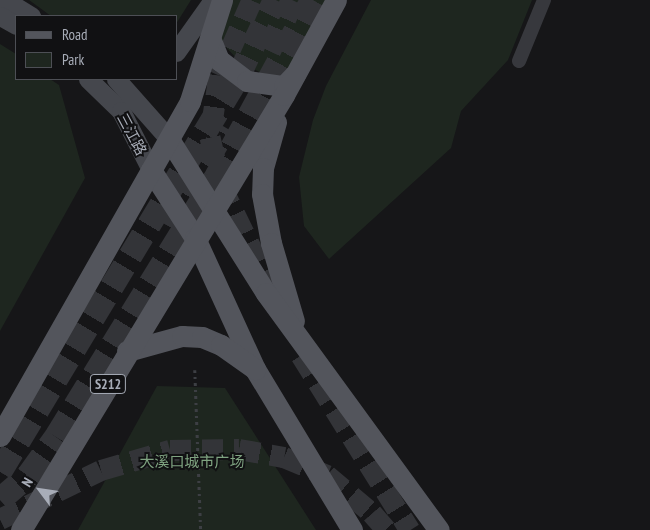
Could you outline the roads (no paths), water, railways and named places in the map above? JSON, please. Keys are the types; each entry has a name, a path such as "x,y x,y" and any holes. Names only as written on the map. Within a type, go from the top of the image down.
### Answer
{"main road":[{"path":"5,0 29,15"},
{"path":"178,49 212,0"},
{"path":"0,436 190,101 222,0"},
{"name":"S212","path":"21,530 195,238 284,95 336,0"},
{"path":"0,16 15,24"},
{"path":"210,38 219,60 246,81 284,86 297,72"},
{"name":"三江路","path":"89,80 121,111 151,170"},
{"name":"三江路","path":"117,80 169,139"},
{"path":"284,95 264,168 262,194 271,243 298,336"},
{"path":"169,139 213,210 298,336 439,530"},
{"path":"151,170 195,238 255,369 352,530"},
{"path":"127,351 182,336 202,337 221,345 255,369"}],"street":[{"path":"519,61 544,0"}],"tunnel":[{"path":"252,0 219,75 210,137 221,185 271,289"},
{"path":"0,472 237,79 275,0"},
{"path":"269,51 293,0"},
{"path":"0,500 28,476 56,437 215,179 312,0"},
{"path":"168,226 226,128"},
{"path":"301,355 410,530"},
{"path":"0,519 101,470 170,450 239,449 284,457 327,475 372,513 387,530"}],"park label":[{"name":"大溪口城市广场","path":"192,462"}]}
